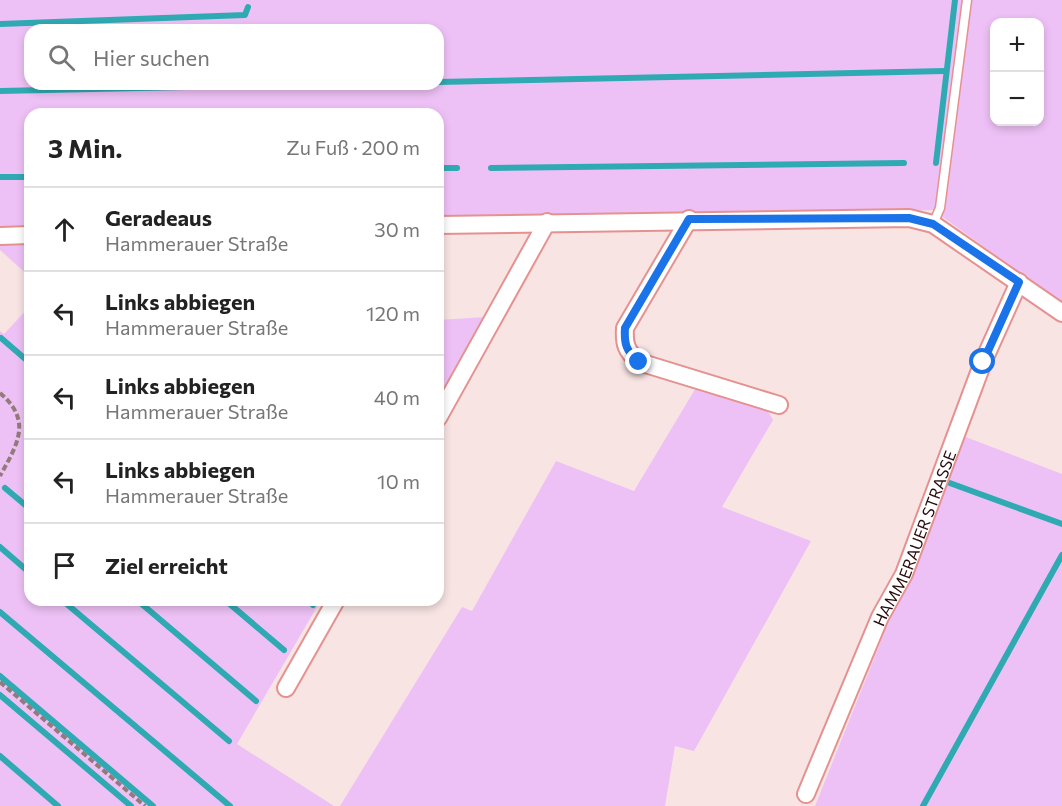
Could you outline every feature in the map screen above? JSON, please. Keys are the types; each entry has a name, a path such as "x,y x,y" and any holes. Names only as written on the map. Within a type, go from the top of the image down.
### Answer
{"street":[{"path":"444,225 689,219 909,218 933,224 1062,313"},
{"path":"689,219 625,328 624,344 629,354 639,362 778,405"},
{"path":"444,407 547,222"},
{"path":"0,236 24,235"},
{"name":"HAMMERAUER STRASSE","path":"806,794 880,617 904,574 983,362 1019,282"},
{"path":"286,688 333,606"}],"lane":[{"path":"933,224 940,208 967,0"}],"path":[{"path":"0,393 19,417 19,443 0,476"},
{"path":"0,682 145,806"}],"shaded area":[{"path":"0,0 1062,0 1062,303 933,210 444,223 444,108 24,108 24,235 0,236"},
{"path":"24,241 24,272 0,250 0,242"},
{"path":"24,312 24,606 318,606 237,744 334,806 0,806 0,331 4,334"},
{"path":"486,317 444,389 444,320"},
{"path":"697,386 768,411 773,420 722,507 811,541 694,751 675,746 665,806 340,806 462,607 472,611 556,461 634,491"},
{"path":"963,436 1062,474 1062,806 815,806"}],"waterway":[{"path":"936,163 955,0"},
{"path":"0,24 245,15 248,7"},
{"path":"444,82 945,71"},
{"path":"0,91 46,90"},
{"path":"491,168 904,163"},
{"path":"444,168 457,168"},
{"path":"0,177 24,177"},
{"path":"1,338 24,358"},
{"path":"947,482 1062,524"},
{"path":"5,488 24,504"},
{"path":"0,547 24,568"},
{"path":"923,806 1062,555"},
{"path":"69,606 229,741"},
{"path":"144,606 256,701"},
{"path":"232,606 284,650"},
{"path":"0,612 230,806"},
{"path":"0,676 153,806"},
{"path":"0,695 131,806"},
{"path":"0,756 58,806"}],"route":[{"path":"639,362 629,354 624,344 625,328 689,219 909,218 933,224 1019,282 983,362"}]}
